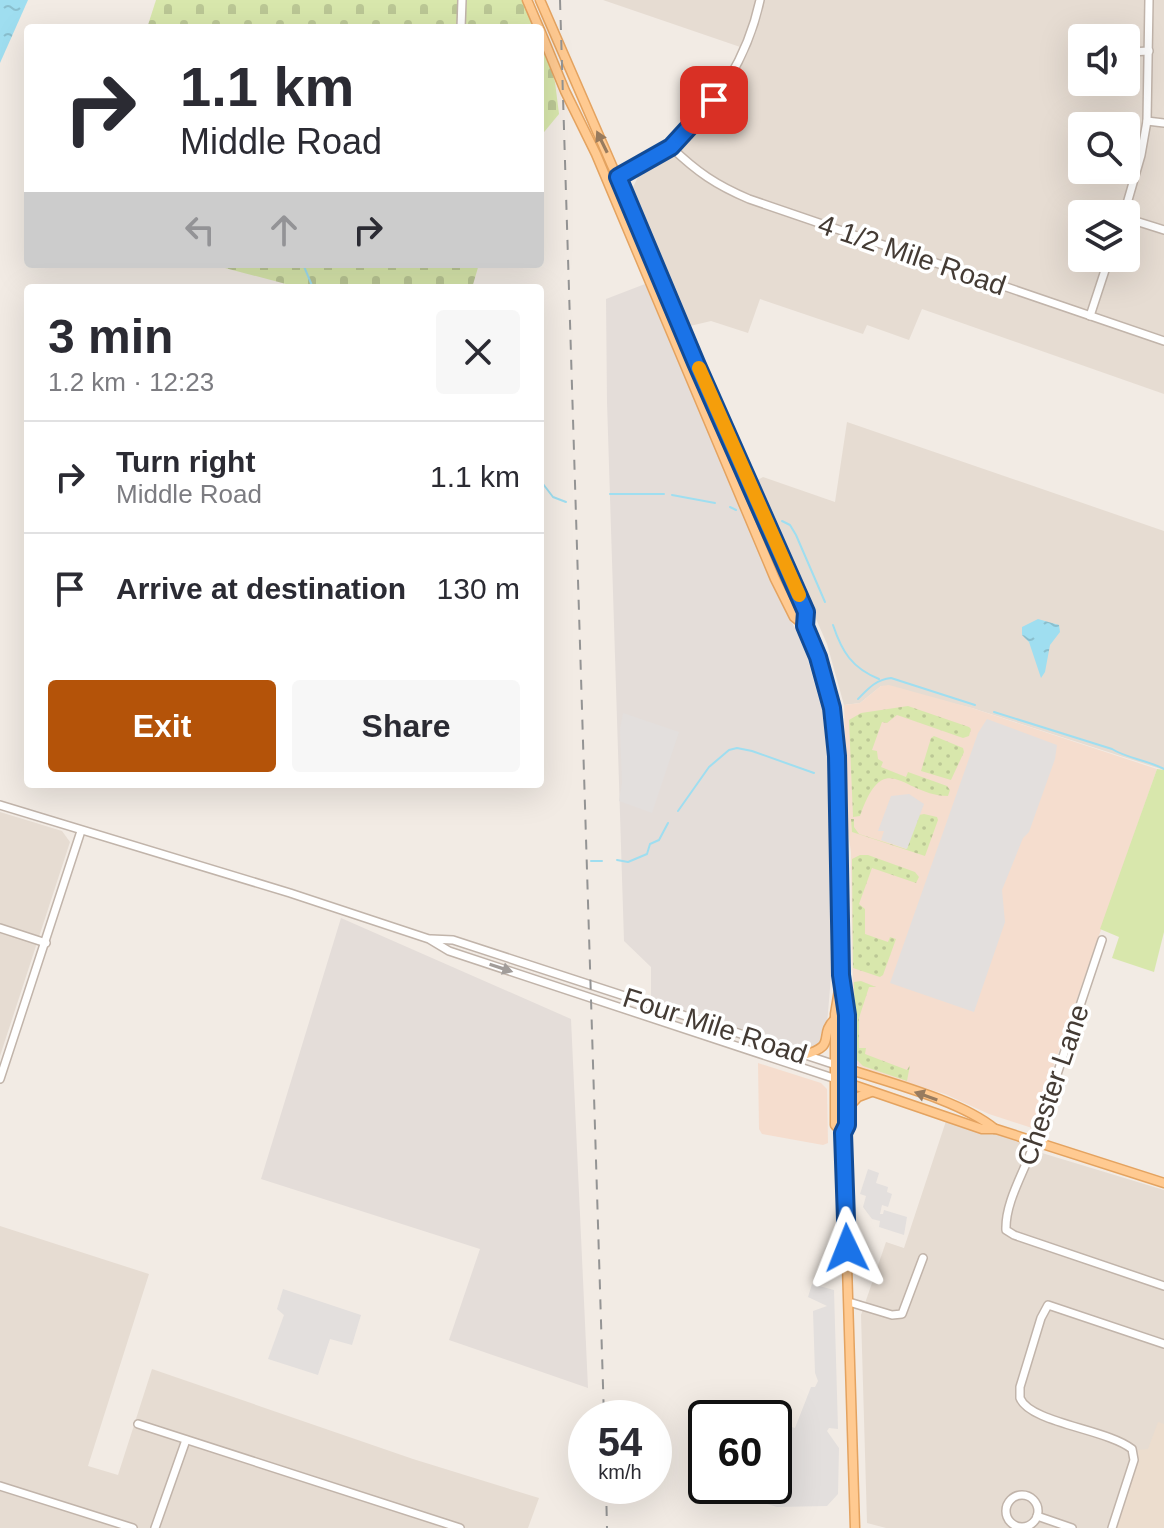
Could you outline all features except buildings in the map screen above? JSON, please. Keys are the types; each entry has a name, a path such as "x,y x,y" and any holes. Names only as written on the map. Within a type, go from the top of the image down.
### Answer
{"main road":[{"path":"527,0 538,24"},
{"path":"540,0 806,612 805,626 826,682 835,732 841,975 847,1015 847,1125 843,1133 855,1528"},
{"path":"544,38 775,579 794,617 805,626"},
{"path":"841,975 835,1019 835,1125 843,1133"},
{"path":"803,1055 824,1046 828,1026 835,1019"},
{"name":"Four Mile Road","path":"836,1065 936,1099 984,1120 996,1129"},
{"name":"Four Mile Road","path":"836,1079 982,1129 996,1129 1164,1183"},
{"path":"847,1110 858,1097 871,1092"}],"street":[{"path":"461,24 462,0"},
{"path":"607,182 671,147 714,100 735,70 751,34 760,0"},
{"path":"1129,200 1147,121 1149,0"},
{"path":"1140,51 1149,51"},
{"path":"1147,121 1164,123"},
{"name":"4 1/2 Mile Road","path":"671,147 694,170 715,184 749,199 1164,341"},
{"path":"1140,221 1164,230"},
{"path":"1090,316 1104,272"},
{"name":"Four Mile Road","path":"0,805 268,886 429,939 449,951 836,1079"},
{"path":"0,1079 81,831"},
{"path":"0,928 46,943"},
{"name":"Four Mile Road","path":"429,939 453,940 836,1065"},
{"name":"Chester Lane","path":"1102,940 1010,1207 1006,1230 1164,1286"},
{"path":"849,1302 892,1315 902,1314 923,1258"},
{"path":"1112,1528 1134,1453 1116,1440 1030,1411 1022,1403 1020,1387 1041,1318 1048,1305 1164,1344"},
{"path":"138,1424 460,1528"},
{"path":"155,1528 186,1440"},
{"path":"0,1486 133,1528"},
{"path":"1026,1496 1035,1502 1037,1516 1025,1527 1014,1526 1007,1518 1006,1507 1012,1498 1026,1496"},
{"path":"1037,1516 1072,1528"}],"shaded area":[{"path":"603,0 1164,0 1164,394 922,309 909,340 867,325 863,334 760,299 748,333 711,321 690,326 636,202 633,187 639,175 686,137 735,79 749,50"},
{"path":"645,284 777,595 803,643 822,710 828,761 831,976 826,1037 820,1047 804,1049 651,999 651,967 624,941 606,299"},
{"path":"847,422 1164,531 1164,770 972,708 881,686 860,703 844,705 827,644 756,481 763,477 835,502"},
{"path":"889,685 972,708 1157,769 1032,1128 989,1114 945,1094 862,1069 854,1061 851,852 847,825 844,705 860,703 881,686"},
{"path":"623,713 679,732 652,813 619,801"},
{"path":"987,719 1057,745 1029,832 1023,838 1002,890 1005,922 974,1012 890,983 978,733"},
{"path":"909,794 924,804 907,849 881,840 884,831 878,831 891,796"},
{"path":"0,812 62,831 70,842 0,1056"},
{"path":"341,918 571,1019 588,1388 449,1340 480,1249 261,1179"},
{"path":"758,1063 821,1083 827,1089 828,1143 823,1145 762,1134 759,1129"},
{"path":"947,1118 1034,1141 1032,1150 1164,1190 1164,1528 886,1528 867,1523 861,1315 886,1242 904,1248"},
{"path":"868,1169 879,1173 876,1183 888,1187 887,1192 892,1194 888,1207 882,1205 880,1214 884,1210 907,1217 904,1235 879,1227 880,1221 872,1219 863,1207 866,1196 860,1194"},
{"path":"0,1226 149,1274 88,1466 118,1475 152,1369 413,1459 539,1498 528,1528 0,1528"},
{"path":"812,1284 834,1290 838,1429 829,1428 827,1431 839,1448 838,1494 827,1506 777,1507 767,1504 792,1504 792,1427 795,1428 811,1387 815,1387 818,1381 815,1373 813,1311 827,1306 808,1297"},
{"path":"283,1289 361,1315 352,1345 330,1339 318,1375 268,1359 284,1315 277,1309"},
{"path":"1158,1422 1164,1424 1164,1528 1116,1528 1138,1461 1138,1450 1148,1449"}],"green space":[{"path":"156,0 527,0 537,24 148,24"},
{"path":"544,44 555,82 559,114 544,132"},
{"path":"225,268 478,268 473,284 286,284"},
{"path":"908,706 969,727 969,736 963,738 897,715 887,723 882,722 872,750 877,751 878,759 883,762 881,767 906,777 908,772 947,786 950,790 948,796 932,794 887,778 878,783 869,795 860,816 853,817 849,720 861,713"},
{"path":"934,736 963,748 951,780 921,771"},
{"path":"1157,769 1164,770 1164,932 1154,972 1112,958 1119,937 1100,929"},
{"path":"919,815 938,820 925,856 852,832 851,819 854,819 854,827 859,834 906,849"},
{"path":"860,855 915,872 919,877 916,883 872,868 859,904 865,909 865,934 888,942 890,937 896,939 880,977 853,968 852,859"},
{"path":"861,981 876,987 869,987 859,1018 859,1048 866,1048 865,1054 907,1070 910,1065 907,1081 863,1066 855,1058 854,982"}],"water":[{"path":"0,0 28,0 0,63"},
{"path":"1038,619 1059,625 1060,632 1050,645 1041,678 1029,642 1022,635 1022,627"}],"waterway":[{"path":"305,268 311,284"},
{"path":"544,485 553,497 566,502"},
{"path":"610,494 664,494"},
{"path":"672,495 715,503"},
{"path":"730,507 736,510"},
{"path":"782,521 790,525 796,535 825,602"},
{"path":"833,625 849,658 879,679"},
{"path":"858,699 876,683 891,678 975,705"},
{"path":"994,712 1112,749 1164,769"},
{"path":"678,811 709,767 729,750 752,751 814,773"},
{"path":"617,860 628,862 647,854 650,844 659,840 668,823"},
{"path":"591,861 602,861"}],"railway":[{"path":"560,0 603,1400"},
{"path":"606,1504 607,1528"}],"slow traffic":[{"path":"699,368 799,595"}],"route":[{"path":"714,100 671,147 618,177 806,612 805,626 818,657 832,708 837,756 841,975 847,1015 847,1125 843,1133 847,1248"}]}
